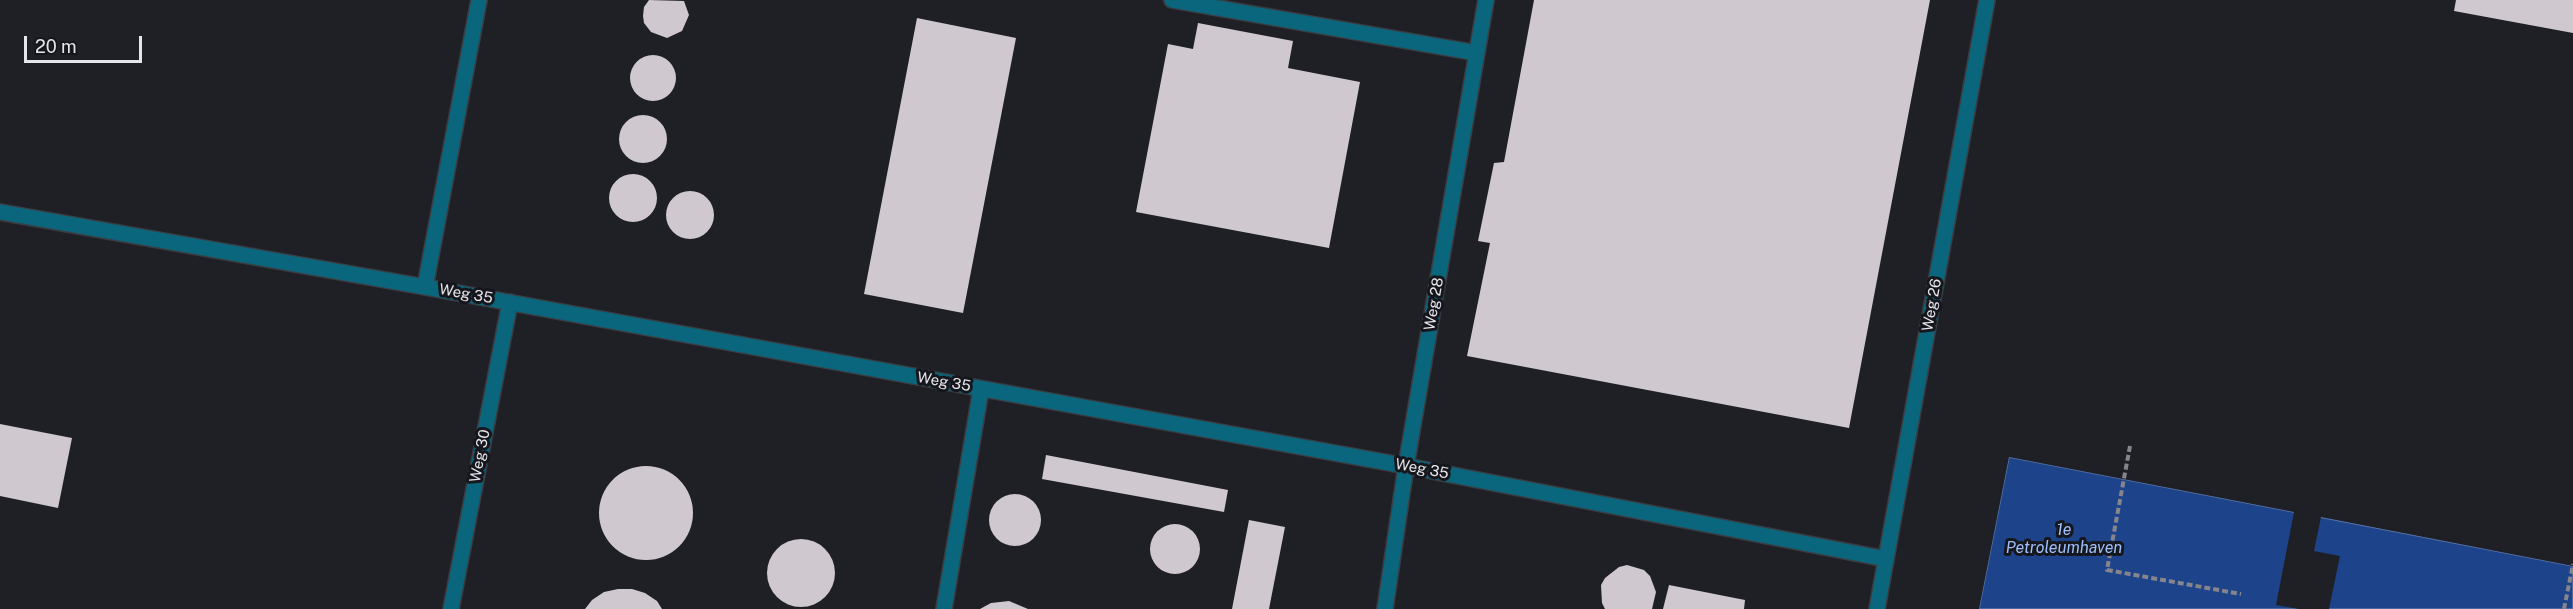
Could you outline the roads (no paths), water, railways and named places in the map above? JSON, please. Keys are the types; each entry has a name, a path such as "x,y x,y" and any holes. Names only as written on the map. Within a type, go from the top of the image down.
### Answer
{"lane":[{"path":"425,287 479,0"},
{"path":"1172,0 1477,53"},
{"name":"Weg 28","path":"1385,609 1406,466 1486,0"},
{"name":"Weg 26","path":"1877,609 1987,0"},
{"name":"Weg 35","path":"0,212 1406,466 1886,559"},
{"name":"Weg 30","path":"451,609 510,303"},
{"path":"944,609 981,389"}],"water":[{"name":"1e Petroleumhaven","path":"2009,457 2573,566 2573,609 1979,609"}]}
